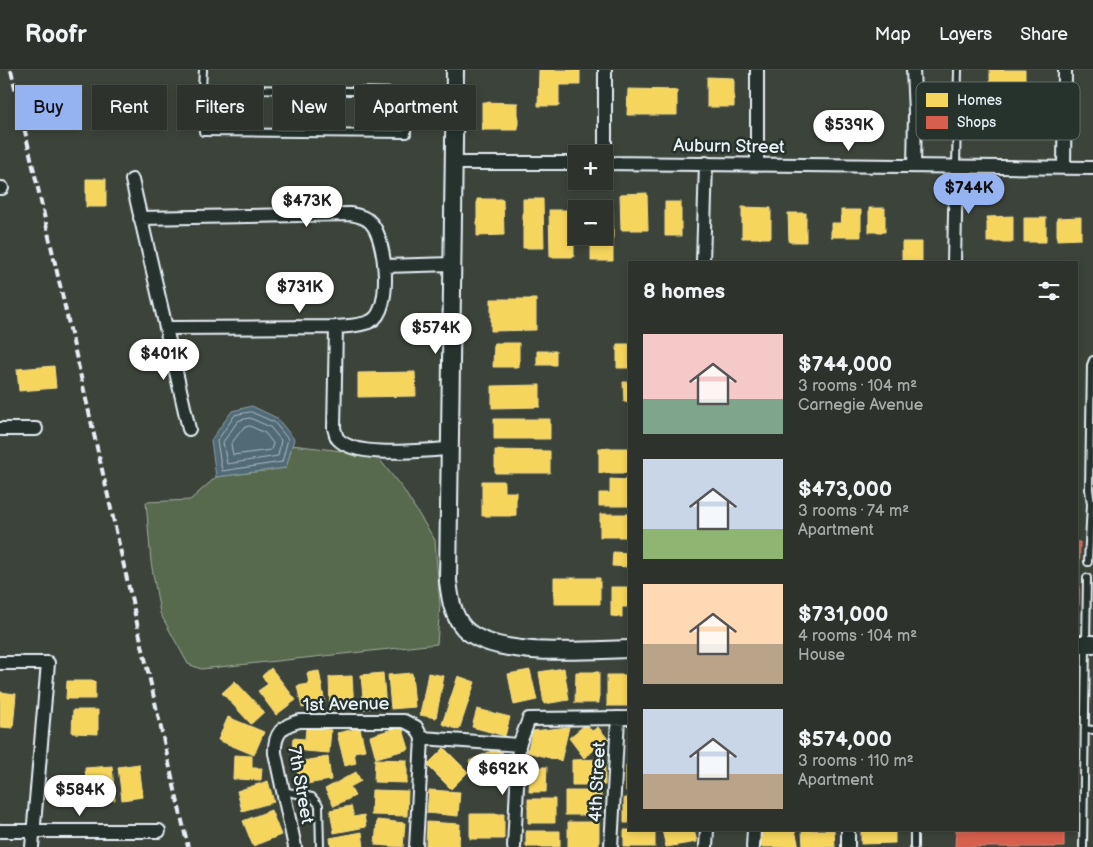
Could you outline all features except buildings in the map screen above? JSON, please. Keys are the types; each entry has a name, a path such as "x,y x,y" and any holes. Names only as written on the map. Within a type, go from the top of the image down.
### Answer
{"street":[{"path":"455,70 455,85"},
{"path":"604,145 605,70"},
{"path":"756,164 757,70"},
{"path":"913,70 914,166"},
{"path":"454,130 448,581 452,608 463,627 480,640 508,647 544,650 628,649"},
{"path":"1064,140 1064,168"},
{"path":"454,163 568,163"},
{"name":"Auburn Street","path":"613,163 1093,168"},
{"path":"704,261 706,163"},
{"path":"954,261 956,166"},
{"path":"132,180 189,429"},
{"path":"140,218 350,214 371,222 378,232 385,266 380,312 371,321 336,327 166,328"},
{"path":"385,266 453,264"},
{"path":"336,327 334,428 337,439 352,448 369,451 450,449"},
{"path":"0,429 36,429"},
{"path":"0,663 48,663 32,847"},
{"path":"514,847 519,746 529,719 624,718"},
{"name":"4th Street","path":"612,847 624,718"},
{"name":"1st Avenue","path":"280,730 289,724 300,721 404,721 416,727 422,738"},
{"name":"7th Street","path":"280,730 275,742 275,753 295,847"},
{"path":"416,847 422,738 519,746"},
{"path":"0,831 160,831"},
{"path":"706,831 706,847"},
{"path":"753,847 754,831"},
{"path":"848,831 848,847"}],"lane":[{"path":"202,70 202,85"},
{"path":"263,89 355,91"},
{"path":"203,130 203,132 407,134 407,130"},
{"path":"956,166 957,140"},
{"path":"1088,562 1091,504 1089,489 1091,365 1093,360"},
{"path":"1083,847 1085,730 1090,690 1086,644 1087,578"},
{"path":"1085,730 1093,730"},
{"path":"1084,763 1093,763"},
{"path":"283,790 312,797 319,804 320,847"},
{"path":"914,831 914,847"}],"green space":[{"path":"292,445 376,455 403,489 435,540 440,605 437,644 201,669 188,664 160,613 151,562 146,502 190,500 216,477 286,468"}],"water":[{"path":"252,406 277,418 294,439 286,468 216,477 211,440 232,411"}],"railway":[{"path":"11,70 188,847"}]}
